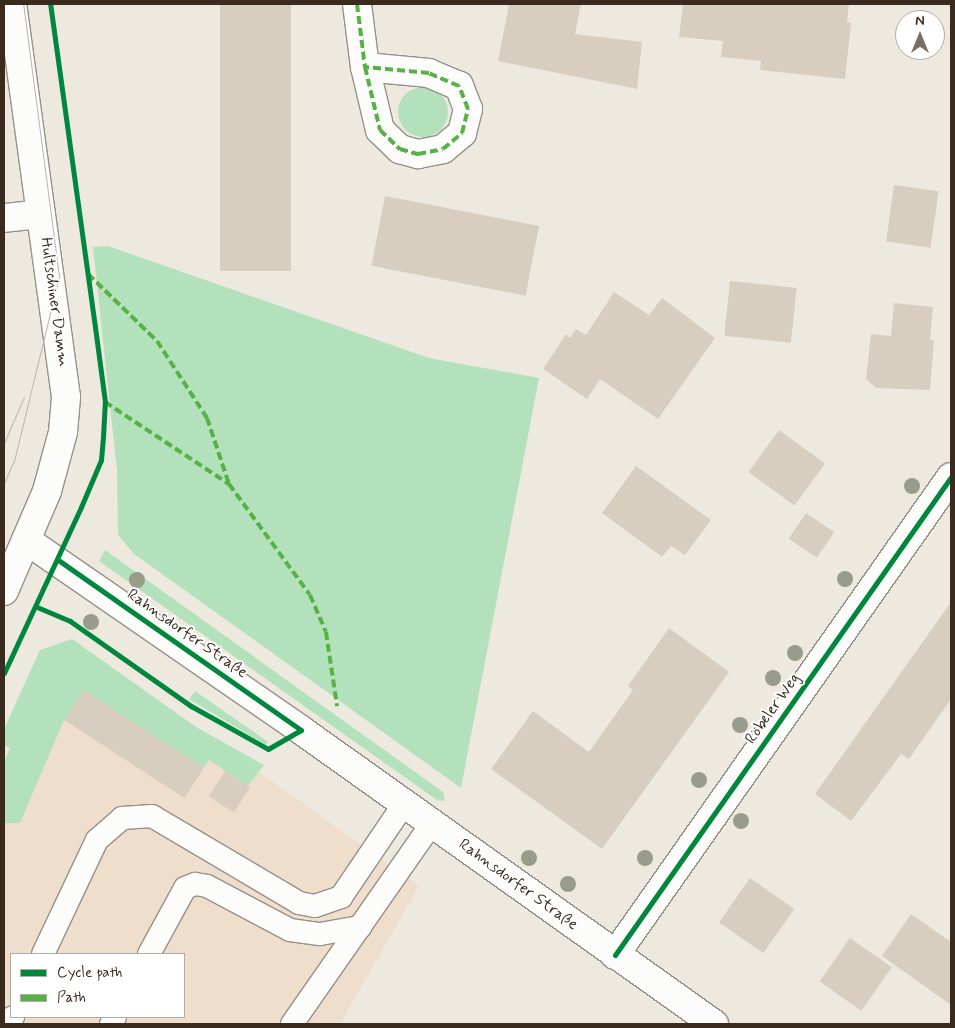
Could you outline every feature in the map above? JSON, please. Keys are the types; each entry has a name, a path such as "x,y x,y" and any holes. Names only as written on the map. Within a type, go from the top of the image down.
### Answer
{"street":[{"name":"Hultschiner Damm","path":"4,591 47,491 63,432 66,397 12,4"},
{"path":"357,4 365,67"},
{"path":"4,218 41,214"},
{"name":"Röbeler Weg","path":"615,956 951,477"},
{"name":"Rahnsdorfer Straße","path":"26,540 80,574 432,823 615,956 714,1024"}],"lane":[{"path":"42,953 97,840 122,818 152,816 298,904 315,906 341,897 404,804"},
{"path":"292,1024 432,823"},
{"path":"150,953 185,888 194,884 207,886 290,930 320,934 360,926"}],"shaded area":[{"path":"72,639 419,886 340,1024 4,1024 4,762 58,644"}],"green space":[{"path":"428,87 441,94 447,102 447,122 441,130 433,136 418,137 405,130 399,122 398,107 405,94 413,88"},
{"path":"108,246 429,358 539,378 461,788 134,554 118,535 117,471 93,247"},
{"path":"105,550 443,792 445,801 437,800 99,561"},
{"path":"72,639 196,727 264,765 248,786 209,760 204,767 64,720 20,823 4,823 4,762 10,748 4,745 4,729 40,650"},
{"path":"195,691 268,742 266,745 189,699"}],"building":[{"path":"220,4 291,4 291,271 220,271"},
{"path":"509,4 581,4 575,34 642,42 637,89 498,61"},
{"path":"683,4 849,4 847,22 851,23 845,79 760,70 761,61 721,57 723,41 679,37"},
{"path":"894,185 939,191 931,248 886,241"},
{"path":"385,196 539,226 526,296 371,266"},
{"path":"730,281 797,288 791,343 724,336"},
{"path":"614,292 649,315 662,298 715,338 658,419 600,379 587,399 543,369 566,334 570,338 576,329 586,335"},
{"path":"894,303 933,307 930,340 934,340 930,390 876,388 866,379 871,334 891,336"},
{"path":"779,430 825,464 795,506 748,472"},
{"path":"636,466 711,520 685,555 671,546 662,557 602,513"},
{"path":"806,513 834,532 817,558 789,539"},
{"path":"951,602 951,699 909,759 901,754 851,821 815,794"},
{"path":"669,628 729,672 602,849 491,769 533,711 589,752 633,690 628,686"},
{"path":"84,690 204,768 184,798 64,720"},
{"path":"225,771 250,787 234,812 209,796"},
{"path":"750,878 794,909 763,953 719,922"},
{"path":"911,914 951,942 951,1005 882,956"},
{"path":"850,938 892,967 861,1011 820,981"}],"tram line":[{"path":"4,483 14,461 59,276 23,4"},
{"path":"4,443 24,397"}],"marked path":[{"path":"357,4 365,67 380,130 400,149 418,154 443,149 462,133 468,109 459,86 429,73 365,67"},
{"path":"88,274 157,341 207,418 229,484 310,595 326,632 337,706"},
{"path":"105,402 229,484"}],"cycle path":[{"path":"4,673 101,460 103,437 105,402 50,4"},
{"path":"615,955 951,477"},
{"path":"37,607 70,621 191,706 268,749 301,730 58,560"}]}
